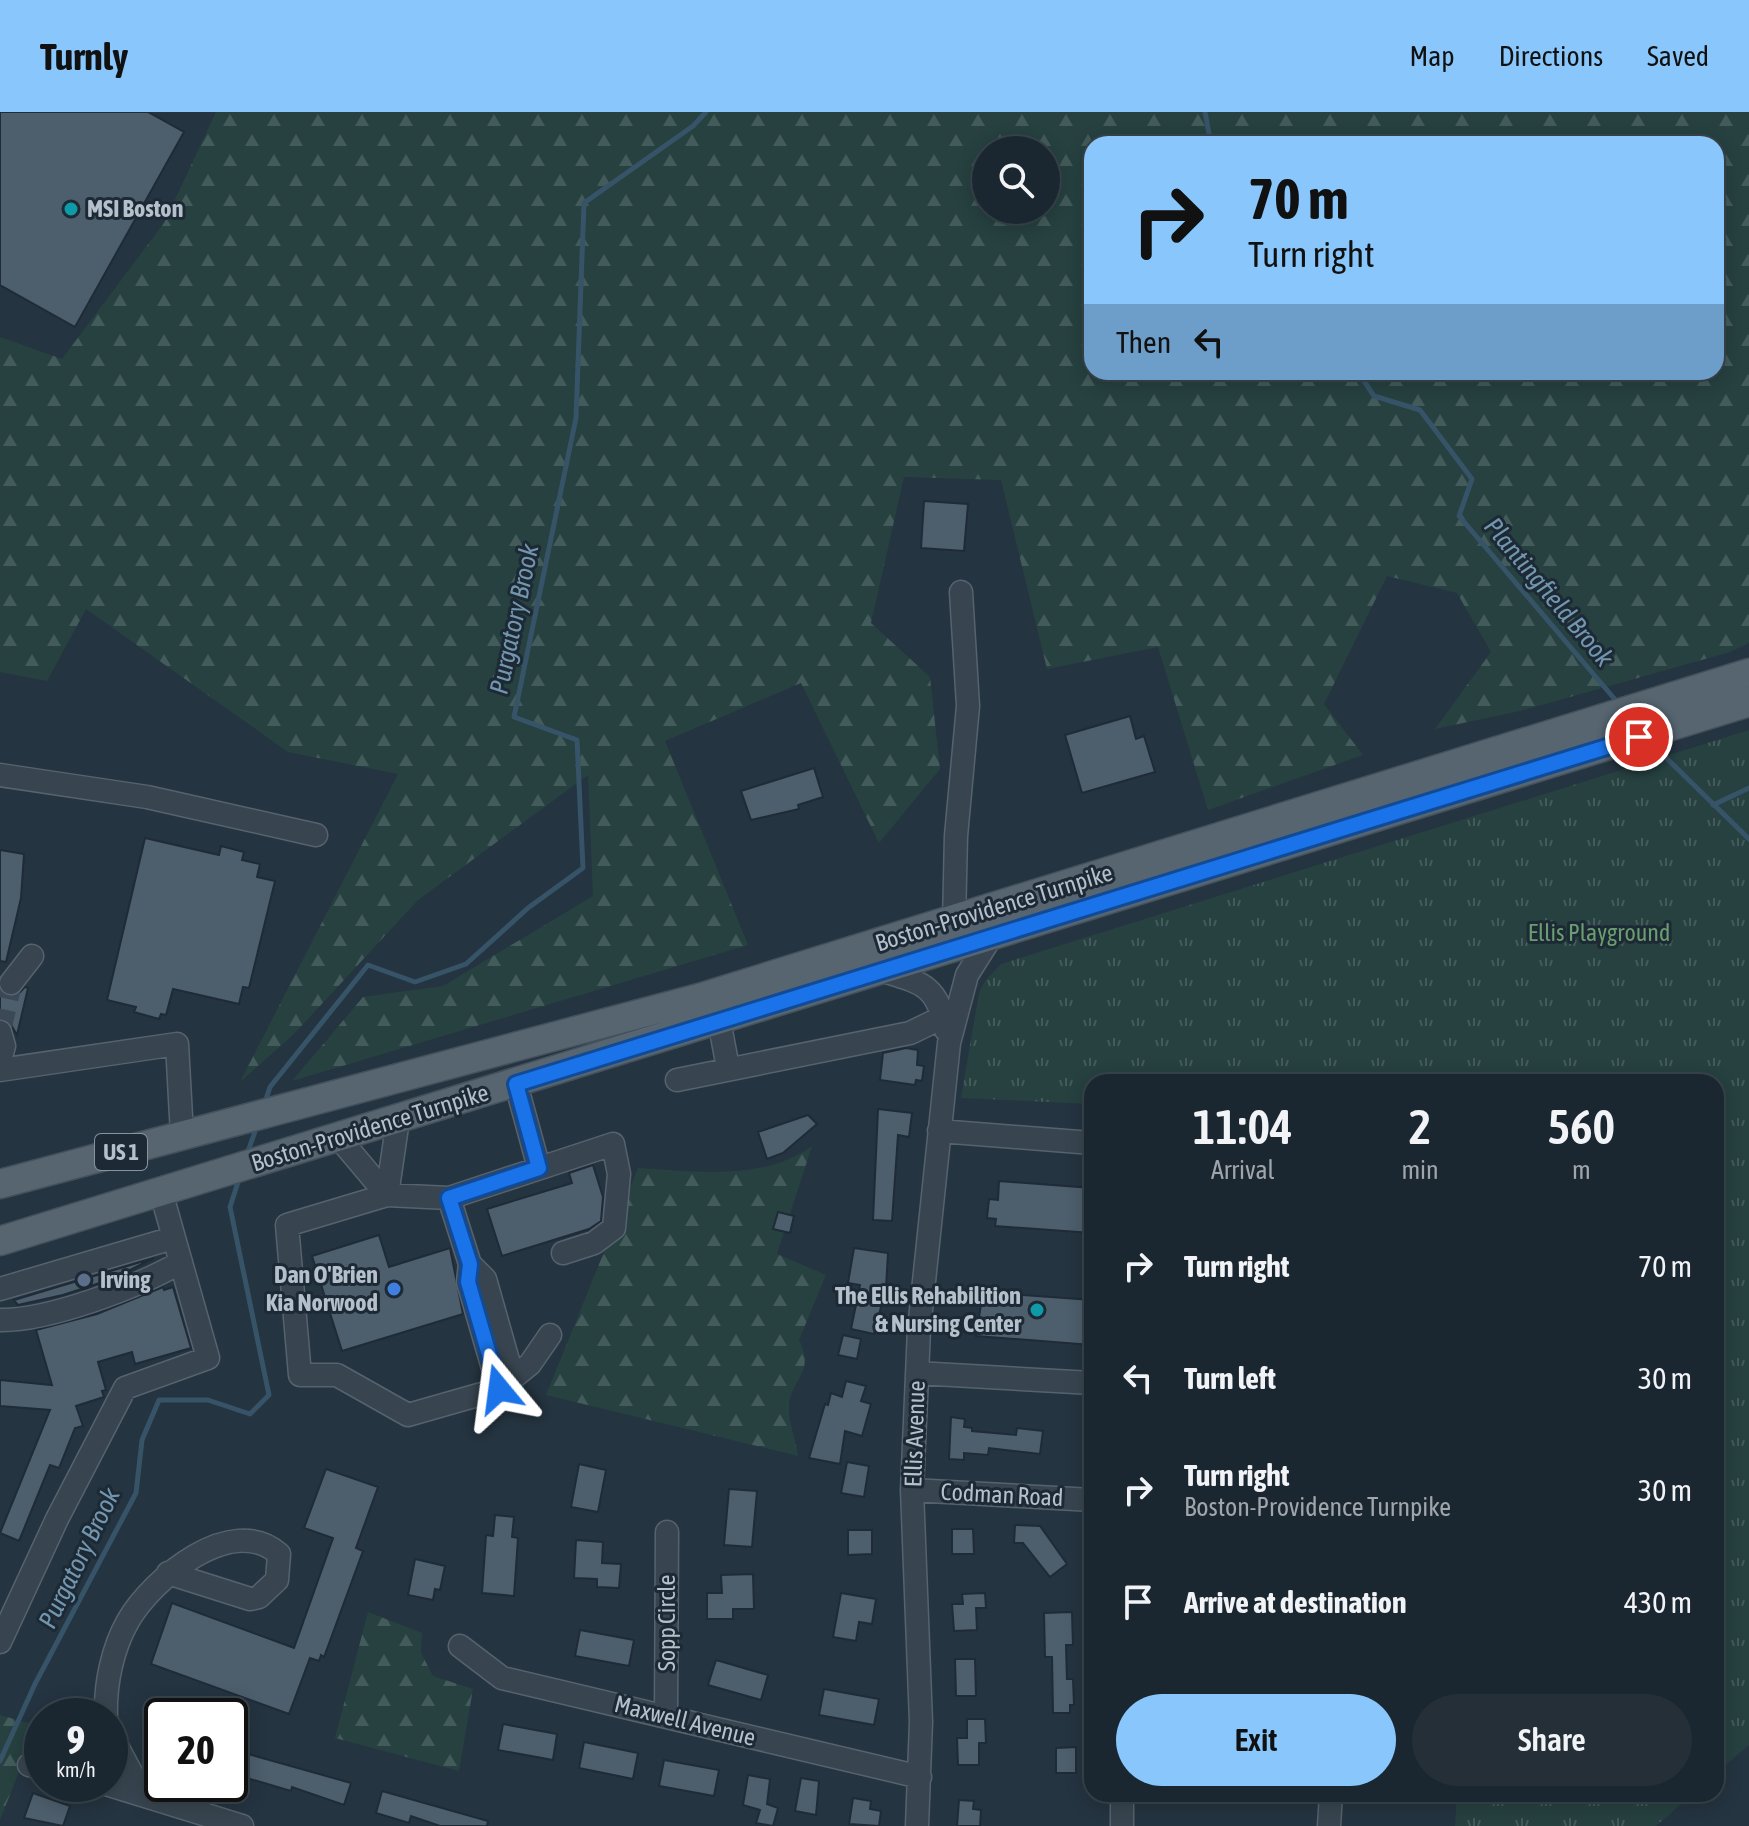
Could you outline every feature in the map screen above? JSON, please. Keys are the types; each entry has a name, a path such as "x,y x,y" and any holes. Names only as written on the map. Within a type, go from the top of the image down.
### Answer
{"main road":[{"name":"Boston-Providence Turnpike","path":"0,1184 613,1023 954,921 1749,673"},
{"name":"Boston-Providence Turnpike","path":"0,1241 1749,702"}],"street":[{"path":"954,921 956,836 968,706 961,592"},
{"path":"0,775 147,797 316,835"},
{"name":"Ellis Avenue","path":"917,1826 920,1777 912,1490 917,1373 949,1043 967,975 991,937"},
{"name":"Ellis Avenue","path":"880,970 930,988 943,1017 949,1043"},
{"path":"677,1080 910,1033 943,1017"},
{"path":"719,1020 728,1068"},
{"path":"0,1070 177,1044 182,1135"},
{"path":"516,1084 539,1168"},
{"path":"387,1195 398,1120"},
{"path":"939,1131 1084,1142"},
{"path":"339,1138 387,1195"},
{"path":"550,1335 530,1364 506,1383 408,1415 337,1375 300,1375 287,1225 387,1195 449,1198 613,1144 619,1174 614,1228 594,1243 563,1253"},
{"path":"2,1634 125,1388 208,1358 161,1192"},
{"path":"449,1198 470,1264 468,1282 506,1383"},
{"path":"0,1289 173,1238"},
{"path":"0,1320 23,1320 152,1279 181,1262"},
{"path":"917,1373 1084,1383"},
{"name":"Codman Road","path":"912,1490 1084,1500"},
{"name":"Sopp Circle","path":"666,1715 667,1532"},
{"path":"105,1698 126,1623 146,1593 168,1573"},
{"name":"Maxwell Avenue","path":"460,1646 502,1678 920,1777"},
{"path":"128,1767 142,1793"},
{"path":"128,1790 242,1826"},
{"path":"1122,1802 1122,1826"},
{"path":"1329,1826 1330,1802"}],"green space":[{"path":"216,112 1749,112 1749,643 1730,652 1520,711 1435,729 1491,652 1457,593 1387,576 1324,704 1363,755 1208,810 1158,647 1047,669 1001,480 904,477 871,623 930,677 940,769 879,843 801,683 665,741 748,945 292,1081 363,997 443,986 593,896 588,775 418,900 294,1034 240,1082 398,774 288,752 86,609 47,681 0,672 0,337 62,359 164,223"},
{"name":"Ellis Playground","path":"1749,730 1749,1745 1724,1766 1724,1074 1084,1074 1084,1104 961,1098 979,993 985,981 1001,964"},
{"path":"812,1146 777,1254 826,1275 799,1340 805,1362 790,1400 790,1417 798,1456 546,1395 638,1168 706,1172 751,1170 793,1157"},
{"path":"368,1612 422,1633 421,1653 433,1676 473,1689 459,1771 335,1738"},
{"path":"0,1715 24,1722 24,1759 0,1820"},
{"path":"1456,1802 1684,1802 1656,1826 1455,1826"}],"building":[{"name":"MSI Boston","path":"0,112 148,112 184,132 75,327 0,285"},
{"path":"924,501 968,504 964,551 921,548"},
{"path":"1130,716 1136,739 1144,736 1155,772 1082,793 1065,735"},
{"path":"814,768 823,797 798,805 799,809 751,820 741,791"},
{"path":"145,838 219,855 221,846 244,852 242,860 260,864 257,877 275,881 249,988 243,987 239,1004 173,989 166,1015 161,1014 159,1019 134,1012 136,1007 107,1000"},
{"path":"0,850 24,854 21,898 6,962 0,961"},
{"path":"25,987 28,988 17,1035 10,1023 0,1018 0,991 16,996"},
{"path":"906,1048 918,1050 917,1065 924,1066 922,1081 916,1080 915,1085 880,1080 883,1053"},
{"path":"878,1109 912,1113 909,1137 898,1135 892,1221 873,1220"},
{"path":"808,1115 817,1124 783,1153 767,1159 758,1132"},
{"path":"593,1165 603,1197 601,1221 589,1229 502,1256 487,1209 572,1183 569,1173"},
{"name":"The Ellis Rehabilition & Nursing Center","path":"999,1181 1084,1187 1084,1232 995,1226 996,1219 987,1218 989,1199 998,1200"},
{"path":"778,1212 794,1216 790,1233 773,1229"},
{"name":"Dan O'Brien Kia Norwood","path":"379,1235 389,1267 450,1248 463,1314 342,1351 312,1256"},
{"path":"854,1248 888,1253 886,1288 874,1334 851,1329 860,1285 848,1283"},
{"path":"154,1258 112,1279 63,1295 18,1305 14,1300"},
{"path":"163,1287 164,1290 173,1287 191,1348 135,1364 132,1352 98,1362 106,1390 102,1391 104,1397 76,1406 83,1426 75,1428 59,1468 50,1465 19,1541 0,1533 50,1410 0,1406 0,1380 52,1385 36,1330 97,1314"},
{"name":"The Ellis Rehabilition & Nursing Center","path":"983,1292 1084,1299 1084,1344 976,1336"},
{"path":"843,1335 861,1339 857,1359 838,1355"},
{"path":"846,1381 866,1386 861,1401 871,1404 862,1436 845,1431 840,1464 809,1458 825,1404 828,1405 831,1393 842,1397"},
{"path":"951,1417 965,1419 964,1427 972,1428 972,1431 1016,1435 1017,1428 1043,1431 1040,1454 989,1448 988,1455 964,1453 964,1460 949,1459"},
{"path":"847,1462 869,1466 864,1497 841,1493"},
{"path":"579,1464 606,1470 598,1512 571,1507"},
{"path":"326,1469 378,1487 356,1548 363,1551 324,1657 321,1655 319,1661 310,1658 289,1714 151,1664 172,1603 294,1648 333,1538 304,1528"},
{"path":"729,1489 757,1491 752,1547 724,1545"},
{"path":"495,1515 514,1517 512,1537 518,1538 514,1596 482,1593 486,1535 493,1536"},
{"path":"1015,1525 1040,1526 1067,1564 1050,1577 1023,1543 1014,1543"},
{"path":"952,1529 973,1529 974,1554 952,1554"},
{"path":"848,1530 872,1530 872,1554 848,1555"},
{"path":"576,1540 603,1542 602,1563 621,1564 619,1588 597,1587 597,1579 574,1578"},
{"path":"415,1559 445,1566 440,1590 435,1589 433,1600 408,1595"},
{"path":"753,1574 754,1609 733,1609 733,1619 707,1619 707,1593 722,1593 721,1575"},
{"path":"841,1593 876,1599 872,1624 859,1622 856,1641 833,1637"},
{"path":"985,1593 986,1608 976,1608 977,1630 954,1631 952,1604 963,1604 962,1594"},
{"path":"1072,1612 1073,1645 1066,1645 1067,1679 1073,1679 1074,1705 1070,1705 1070,1713 1053,1713 1052,1657 1045,1657 1044,1613"},
{"path":"580,1630 634,1640 629,1666 575,1656"},
{"path":"955,1659 975,1659 976,1696 956,1696"},
{"path":"716,1660 768,1675 761,1700 708,1685"},
{"path":"824,1689 879,1699 874,1725 819,1715"},
{"path":"967,1719 985,1719 986,1743 979,1743 979,1765 958,1765 957,1738 967,1738"},
{"path":"503,1724 557,1734 553,1760 498,1750"},
{"path":"584,1742 638,1753 633,1779 579,1768"},
{"path":"1076,1747 1076,1773 1056,1773 1056,1748"},
{"path":"248,1754 351,1783 344,1805 292,1787 291,1791 248,1778"},
{"path":"664,1760 719,1770 714,1796 659,1786"},
{"path":"748,1775 770,1779 767,1804 778,1808 773,1826 756,1823 760,1810 743,1805"},
{"path":"801,1778 819,1781 816,1815 795,1811"},
{"path":"382,1791 488,1821 487,1826 440,1826 411,1816 409,1823 376,1813"},
{"path":"853,1798 871,1801 870,1809 881,1811 879,1826 849,1824"},
{"path":"959,1800 974,1801 973,1809 981,1810 980,1826 957,1826"},
{"path":"30,1802 59,1802 70,1806 63,1826 24,1818"}],"waterway":[{"name":"Purgatory Brook","path":"264,1105 270,1087 368,965 415,982 466,964 528,908 583,868 577,740 514,717 576,418 584,203 693,126 706,112"},
{"name":"Plantingfield Brook","path":"1205,112 1210,136"},
{"name":"Plantingfield Brook","path":"1363,380 1374,396 1420,410 1472,479 1459,516 1618,703"},
{"name":"Plantingfield Brook","path":"1650,742 1749,839"},
{"path":"1713,805 1749,788"},
{"name":"Purgatory Brook","path":"247,1154 257,1126"},
{"name":"Purgatory Brook","path":"0,1761 35,1684 136,1493 142,1440 159,1400 208,1400 250,1414 269,1395 230,1207 239,1179"}],"tunnel":[{"path":"0,1031 11,983"}],"place":[{"name":"MSI Boston","path":"71,209"},
{"name":"Irving","path":"84,1280"},
{"name":"Dan O'Brien Kia Norwood","path":"394,1289"},
{"name":"The Ellis Rehabilition & Nursing Center","path":"1037,1310"}],"route":[{"path":"499,1389 468,1282 470,1264 449,1198 539,1168 516,1084 1639,737"}]}
